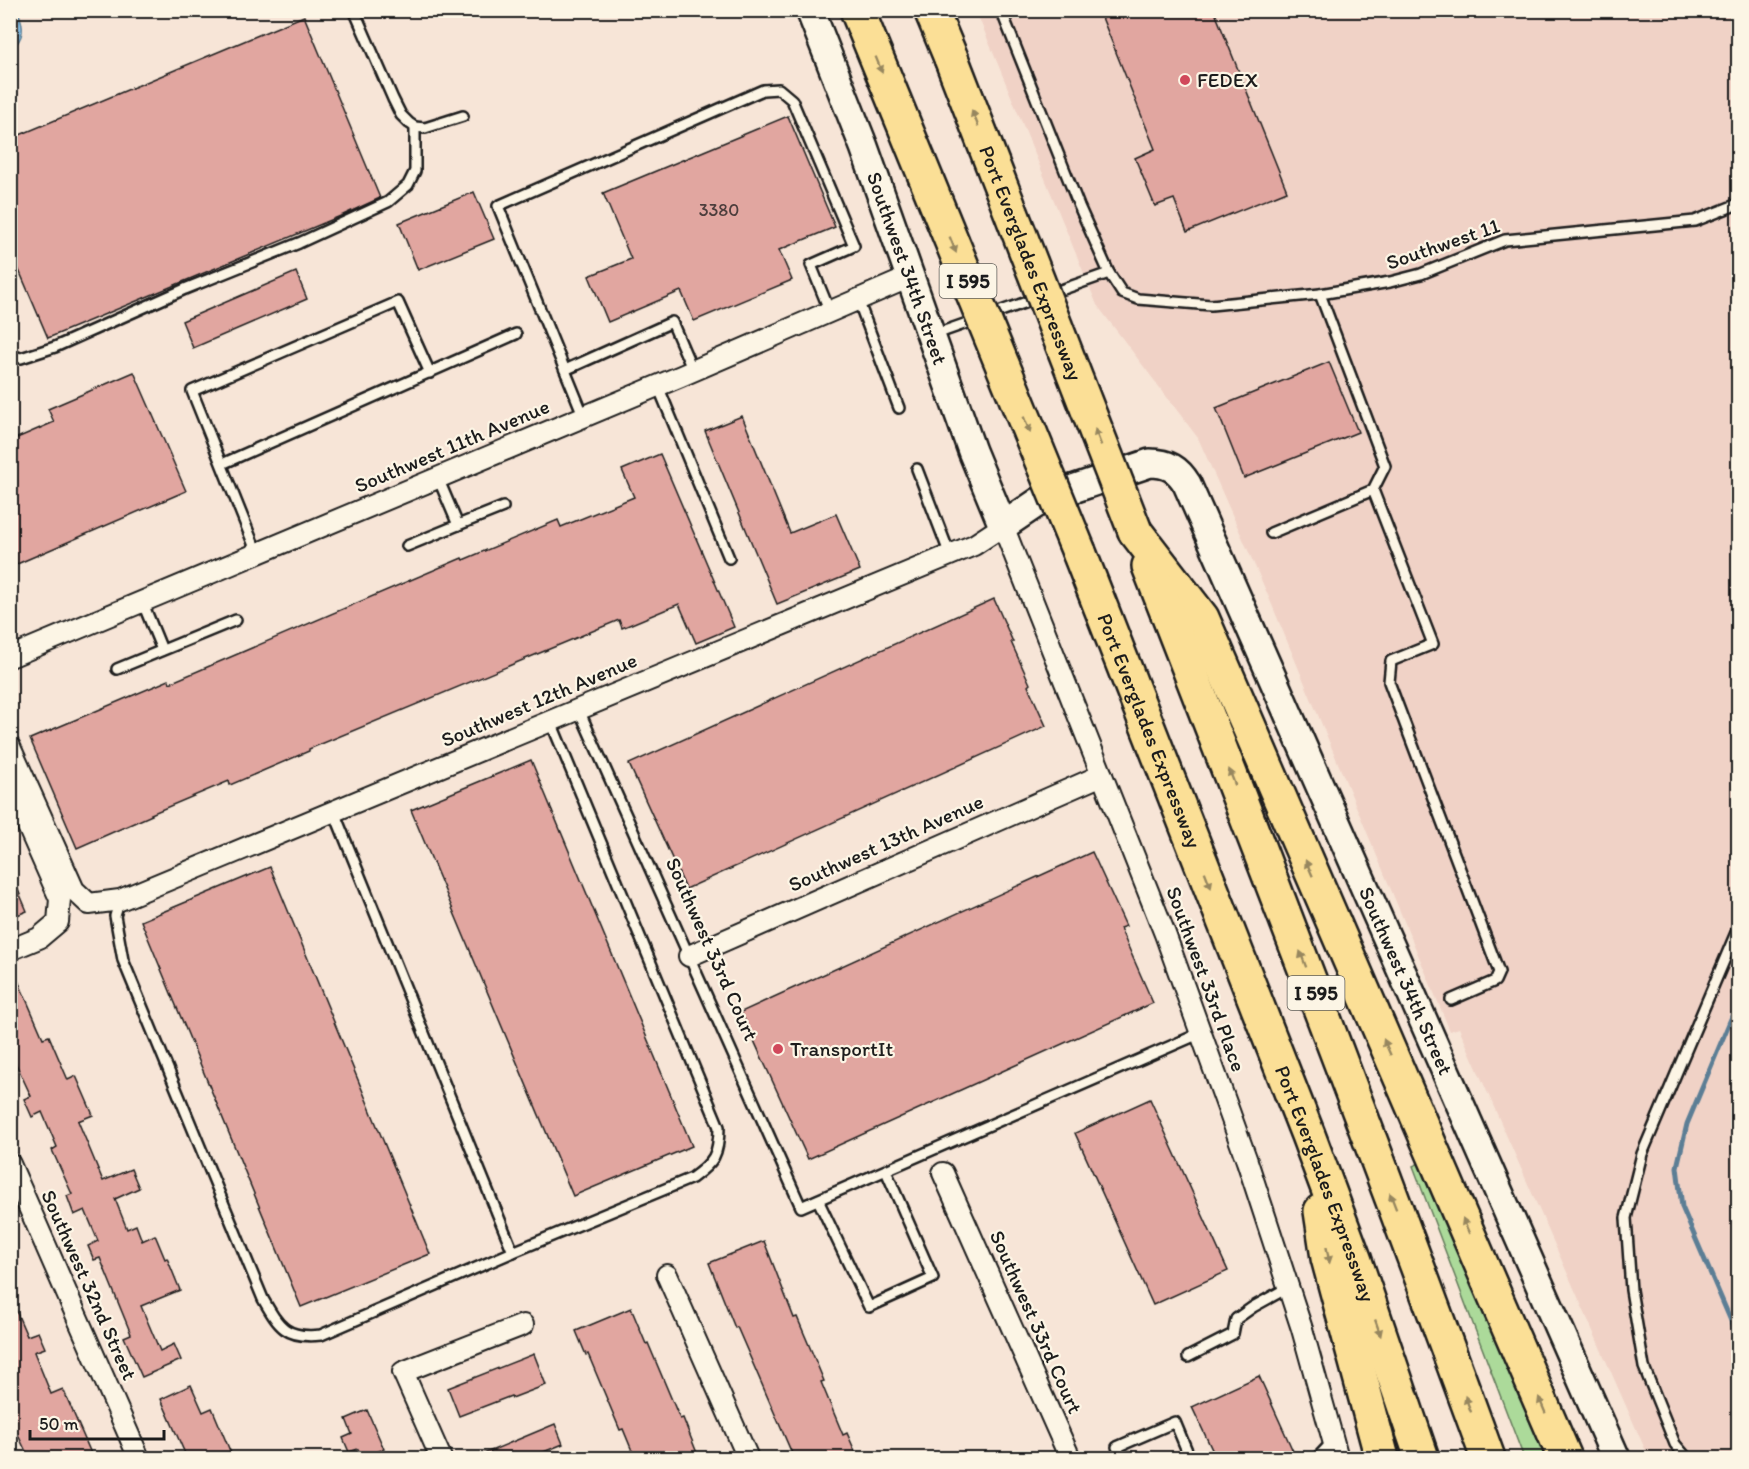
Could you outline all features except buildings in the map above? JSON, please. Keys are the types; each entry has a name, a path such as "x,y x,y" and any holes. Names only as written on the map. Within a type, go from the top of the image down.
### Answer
{"highway":[{"name":"Port Everglades Expressway","path":"857,10 1079,552 1308,1135 1355,1261 1422,1458"},
{"name":"Port Everglades Expressway","path":"931,10 1301,954 1488,1458"},
{"path":"1135,531 1202,618 1565,1458"},
{"path":"1308,1135 1328,1258 1382,1458"}],"street":[{"name":"Southwest 34th Street","path":"810,10 864,147 972,451 1003,526 1043,499 1150,463 1168,465 1176,470 1187,484 1616,1458"},
{"name":"Southwest 11th Avenue","path":"10,657 658,386 910,277"},
{"name":"Southwest 12th Avenue","path":"10,747 74,890 89,904 120,900 974,545 1003,526"},
{"name":"Southwest 33rd Place","path":"1003,526 1166,934 1289,1287 1336,1450"},
{"name":"Southwest 13th Avenue","path":"689,956 1102,775"},
{"path":"10,786 60,899 58,922 39,938 10,950"},
{"name":"Southwest 32nd Street","path":"10,1164 139,1458"},
{"name":"Southwest 33rd Court","path":"943,1173 1070,1458"},
{"path":"667,1275 748,1458"},
{"path":"441,1458 403,1372 523,1325"}],"lane":[{"path":"354,10 401,115 415,128 424,128 463,116"},
{"path":"930,336 1109,273 1079,206 1001,10"},
{"path":"584,417 498,206 763,90 779,89 792,100 854,246 811,265 830,312"},
{"path":"10,355 21,358 55,347 185,289 300,243 388,202 408,185 415,171 415,128"},
{"name":"Southwest 11","path":"1109,273 1122,292 1138,299 1211,305 1320,294 1390,282 1421,274 1505,240 1695,221 1738,204"},
{"path":"1271,533 1373,490 1385,466 1320,294"},
{"path":"858,300 898,408"},
{"path":"257,553 192,391 398,302 430,373"},
{"path":"565,370 672,321 693,371"},
{"path":"222,464 516,334"},
{"path":"658,386 729,558"},
{"path":"917,469 950,555"},
{"path":"438,478 458,525"},
{"path":"1373,490 1433,644 1391,661 1389,682 1499,972 1495,981 1451,1000"},
{"path":"407,546 503,507"},
{"path":"142,601 162,650"},
{"path":"117,669 236,620"},
{"name":"Southwest 33rd Court","path":"579,710 801,1207 818,1200"},
{"path":"120,900 115,916 123,960 263,1299 276,1321 293,1335 321,1335 692,1178 710,1165 719,1145 719,1127 551,722"},
{"path":"334,812 513,1252"},
{"path":"1687,1458 1676,1444 1644,1367 1630,1290 1626,1218 1642,1154 1738,928"},
{"path":"886,1170 933,1278 869,1307 818,1200 886,1170 1201,1033"},
{"path":"1188,1357 1233,1334 1236,1319 1289,1287"},
{"path":"1122,1458 1117,1447 1175,1422 1190,1458"},
{"path":"1317,1458 1336,1450"}],"shaded area":[{"path":"976,11 1738,11 1738,1458 1649,1458 1459,1028 1450,1031 1267,593 1198,438 1097,305"}],"green space":[{"path":"1422,1162 1551,1458 1524,1458 1413,1166"}],"water":[{"path":"11,10 18,11 22,32 19,41 11,51"}],"waterway":[{"path":"1738,1002 1687,1124 1677,1167 1682,1207 1738,1337"}],"place":[{"name":"FEDEX","path":"1185,80"},
{"name":"TransportIt","path":"778,1049"}]}
